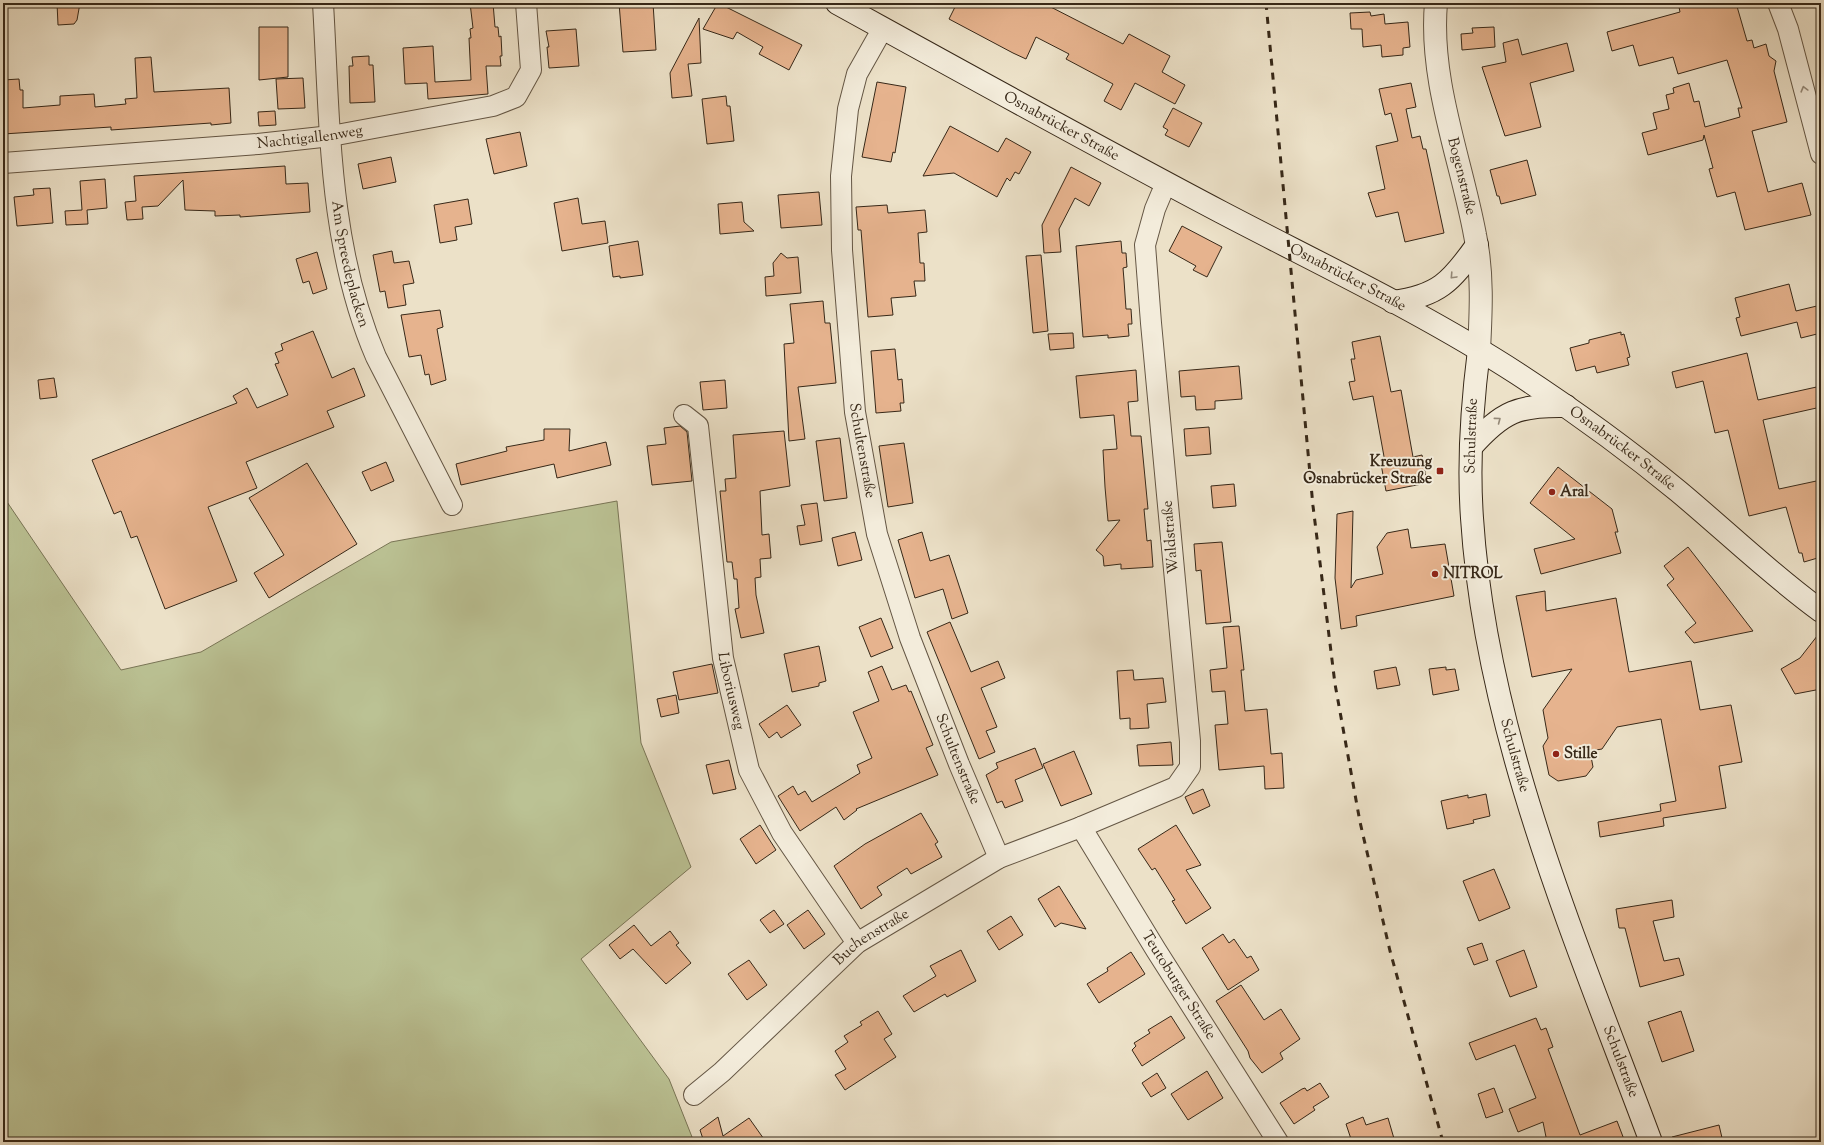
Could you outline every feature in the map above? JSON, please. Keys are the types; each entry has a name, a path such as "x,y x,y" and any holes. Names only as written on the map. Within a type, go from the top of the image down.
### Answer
{"main road":[{"name":"Osnabrücker Straße","path":"837,3 1166,183 1393,302 1479,350 1566,406 1642,462 1795,592 1821,611"},
{"name":"Bogenstraße","path":"1436,3 1434,26 1438,68 1477,245 1482,302 1479,350"},
{"path":"1393,302 1422,297 1445,285 1463,265 1477,245"},
{"name":"Schulstraße","path":"1479,350 1474,393 1471,447 1472,519 1480,590 1508,735 1533,823 1651,1142"},
{"path":"1471,447 1487,428 1502,416 1537,405 1566,406"}],"street":[{"name":"Am Spreedeplacken","path":"323,3 337,219 345,260 366,332 397,399 452,506"},
{"name":"Nachtigallenweg","path":"3,163 258,144 331,136 493,106 516,97 531,70 526,3"},
{"path":"1778,3 1788,29 1821,154"},
{"name":"Schultenstraße","path":"883,28 857,74 848,109 841,176 842,250 855,412 877,534 910,638 959,764 999,858"},
{"name":"Waldstraße","path":"1081,827 1176,788 1190,768 1190,741 1151,331 1145,244 1155,209 1166,183"},
{"name":"Liboriusweg","path":"684,414 698,426 723,658 749,770 782,833 857,943"},
{"name":"Buchenstraße","path":"694,1095 722,1072 857,943 999,858 1081,827"},
{"name":"Teutoburger Straße","path":"1081,827 1156,950 1278,1142"}],"green space":[{"path":"3,496 121,670 201,652 391,542 617,501 641,743 691,867 581,959 669,1079 694,1142 3,1142"}],"building":[{"path":"57,3 80,3 77,20 74,24 58,25"},
{"path":"470,3 493,3 495,27 498,27 499,37 501,36 501,66 486,66 488,94 428,99 427,83 405,84 403,48 433,46 435,82 471,80 469,38 471,38 470,29 473,28"},
{"path":"619,3 653,3 656,50 623,52"},
{"path":"718,3 802,45 789,70 759,54 763,47 737,32 733,39 703,29"},
{"path":"957,3 1043,3 1123,44 1129,34 1170,56 1162,72 1185,85 1175,104 1135,83 1121,110 1104,101 1113,84 1066,59 1069,54 1036,37 1026,59 949,19"},
{"path":"1695,3 1736,3 1747,41 1752,40 1754,48 1766,44 1769,56 1776,61 1774,71 1787,122 1752,131 1768,192 1802,183 1811,215 1745,230 1735,192 1717,197 1709,169 1713,168 1704,135 1703,140 1648,155 1642,133 1657,129 1653,113 1669,109 1666,95 1674,93 1673,88 1689,83 1694,102 1699,101 1705,127 1740,117 1738,108 1742,108 1727,60 1678,74 1673,57 1639,66 1633,45 1612,51 1607,32 1680,12 1679,7"},
{"path":"1370,12 1371,16 1384,14 1385,24 1408,22 1410,47 1403,48 1403,55 1382,57 1381,45 1363,47 1362,29 1351,29 1350,13"},
{"path":"699,18 701,63 688,64 692,96 672,98 670,73"},
{"path":"259,27 288,27 288,77 259,80"},
{"path":"1494,27 1495,47 1462,50 1461,34 1473,33 1472,28"},
{"path":"576,29 579,66 549,68 547,47 549,47 546,31"},
{"path":"1518,39 1522,55 1567,43 1574,71 1530,83 1541,127 1505,136 1482,67 1506,62 1503,43"},
{"path":"369,56 369,65 373,65 375,102 350,103 349,66 353,66 352,57"},
{"path":"151,57 154,92 229,88 231,123 111,130 111,127 3,134 3,80 19,79 20,90 23,90 23,108 60,105 60,96 94,94 95,107 126,104 125,99 137,98 135,58"},
{"path":"303,78 305,108 278,109 276,79"},
{"path":"877,82 906,87 895,153 893,152 891,162 862,157"},
{"path":"1411,83 1416,107 1406,109 1412,138 1420,136 1423,149 1426,149 1444,233 1405,242 1398,212 1376,217 1368,193 1385,189 1376,146 1398,141 1391,113 1385,115 1379,89"},
{"path":"726,96 727,106 730,106 734,141 707,144 702,99"},
{"path":"1173,108 1202,123 1189,147 1165,135 1168,130 1163,127"},
{"path":"275,111 276,125 259,126 258,112"},
{"path":"950,126 998,152 1006,138 1031,152 1019,174 1015,172 1010,181 1007,178 997,197 954,173 923,176"},
{"path":"520,132 527,166 494,174 486,139"},
{"path":"391,157 396,182 363,189 358,164"},
{"path":"1527,160 1536,195 1501,204 1499,196 1497,196 1490,170"},
{"path":"285,166 286,184 308,183 310,212 240,217 240,215 215,216 215,211 185,210 183,180 158,206 142,207 143,219 127,220 125,202 136,201 134,176"},
{"path":"1071,167 1101,183 1089,206 1075,198 1059,229 1061,252 1044,253 1042,225"},
{"path":"105,179 107,208 87,210 88,224 66,225 65,211 82,210 80,181"},
{"path":"50,188 53,223 17,226 14,197 34,195 33,189"},
{"path":"819,192 822,225 781,228 778,195"},
{"path":"578,198 582,224 605,221 608,243 562,251 554,203"},
{"path":"468,199 472,224 455,227 457,240 440,243 434,205"},
{"path":"742,202 744,222 754,231 720,234 718,204"},
{"path":"887,205 888,213 925,210 927,232 918,233 920,263 924,263 925,281 914,281 916,296 891,298 893,315 868,317 861,230 858,230 856,207"},
{"path":"1182,226 1222,247 1207,277 1193,270 1196,266 1169,251"},
{"path":"638,241 643,275 620,278 620,276 613,277 609,246"},
{"path":"1121,241 1122,253 1126,253 1127,267 1123,268 1126,309 1131,309 1132,324 1128,324 1129,336 1108,338 1108,335 1083,337 1076,246"},
{"path":"392,251 394,263 409,261 414,283 403,285 406,305 388,308 385,291 380,292 373,255"},
{"path":"317,252 327,289 313,294 309,281 303,283 296,259"},
{"path":"781,253 787,258 798,257 801,293 766,296 765,277 774,276 773,263"},
{"path":"1041,255 1048,331 1033,333 1026,256"},
{"path":"1789,284 1796,311 1821,305 1821,333 1801,338 1797,322 1741,336 1736,318 1740,317 1735,298"},
{"path":"823,301 825,323 830,323 836,383 798,387 805,439 789,441 784,344 794,343 790,304"},
{"path":"440,310 443,327 437,329 446,380 431,385 429,374 425,375 421,355 409,357 401,315"},
{"path":"313,331 332,378 354,368 365,396 327,411 334,427 246,462 257,488 208,507 237,581 165,609 137,536 131,538 121,511 114,514 92,460 237,403 233,396 247,388 257,408 288,395 275,364 279,363 275,353 283,350 281,344"},
{"path":"1621,332 1621,335 1624,334 1630,357 1627,358 1629,365 1597,373 1595,366 1576,371 1570,348 1589,343 1589,340"},
{"path":"1073,333 1074,348 1050,350 1048,334"},
{"path":"1380,336 1391,392 1401,390 1413,457 1422,455 1427,483 1386,491 1381,464 1385,462 1373,396 1353,400 1349,382 1355,381 1351,359 1355,359 1352,342"},
{"path":"895,349 898,380 902,379 904,403 900,403 901,411 876,413 871,351"},
{"path":"1747,353 1758,400 1821,386 1821,407 1763,420 1779,489 1821,480 1821,557 1804,562 1802,553 1799,553 1786,507 1749,516 1728,430 1715,433 1703,381 1676,388 1672,372"},
{"path":"1239,366 1242,399 1215,401 1215,409 1196,410 1195,396 1181,397 1179,371"},
{"path":"1136,370 1138,401 1128,402 1131,436 1141,436 1148,509 1144,509 1147,541 1151,540 1153,567 1121,569 1121,564 1104,566 1103,556 1096,550 1120,520 1108,521 1105,487 1103,450 1117,449 1114,415 1080,418 1076,376"},
{"path":"54,378 57,397 40,399 38,380"},
{"path":"725,380 727,408 703,410 700,382"},
{"path":"680,426 687,432 692,481 652,485 647,446 666,444 664,428"},
{"path":"1209,427 1211,454 1186,456 1184,429"},
{"path":"544,429 570,429 569,451 606,442 611,465 557,478 554,464 461,485 456,464 507,451 506,447 544,440"},
{"path":"784,431 790,486 760,491 762,535 769,534 771,558 760,559 761,577 755,578 756,595 764,633 741,638 735,609 739,608 737,579 734,579 732,562 727,562 720,491 726,491 725,479 736,478 733,435"},
{"path":"840,438 847,498 824,501 816,441"},
{"path":"904,443 913,503 888,507 879,446"},
{"path":"386,462 394,481 371,491 362,472"},
{"path":"307,463 357,544 269,598 254,573 284,555 249,498"},
{"path":"1558,467 1612,509 1618,532 1615,532 1621,553 1541,574 1534,549 1575,539 1530,503"},
{"path":"1234,484 1236,506 1213,508 1211,486"},
{"path":"817,503 822,541 800,545 797,526 805,525 801,505"},
{"path":"1353,511 1351,588 1356,580 1383,574 1377,547 1387,533 1408,529 1411,548 1445,544 1454,596 1356,616 1357,626 1341,629 1335,578 1337,514"},
{"path":"855,532 862,560 838,566 832,538"},
{"path":"922,532 930,561 949,555 968,613 952,619 943,589 915,598 898,540"},
{"path":"1222,542 1231,622 1206,624 1201,570 1196,571 1194,544"},
{"path":"1688,547 1753,631 1694,643 1685,632 1696,623 1667,585 1674,579 1664,566"},
{"path":"1545,591 1546,611 1616,598 1629,672 1691,661 1700,710 1731,705 1742,762 1719,766 1726,808 1663,818 1664,826 1600,837 1598,822 1661,811 1660,804 1676,801 1661,719 1617,727 1602,749 1590,751 1593,767 1586,776 1558,781 1549,775 1543,746 1548,738 1543,710 1572,669 1532,677 1516,596"},
{"path":"881,618 893,648 871,657 859,627"},
{"path":"950,622 971,672 998,661 1005,678 981,688 997,727 986,731 995,752 979,759 927,632"},
{"path":"1239,626 1244,670 1241,670 1245,711 1267,709 1271,754 1282,753 1284,788 1265,789 1264,766 1219,770 1215,725 1228,724 1225,691 1212,692 1210,670 1227,668 1223,627"},
{"path":"1821,631 1821,689 1795,694 1781,669 1800,658"},
{"path":"819,646 826,681 819,683 819,686 792,692 784,654"},
{"path":"712,664 718,693 679,700 673,672"},
{"path":"882,666 892,690 906,685 909,692 911,691 933,745 926,748 938,775 856,809 857,810 844,820 836,807 800,831 778,796 793,786 798,795 805,791 812,802 860,773 857,765 872,758 853,712 879,701 868,672"},
{"path":"1396,667 1400,685 1377,689 1374,671"},
{"path":"1446,667 1446,670 1455,669 1459,690 1433,695 1429,669"},
{"path":"1133,670 1134,680 1163,678 1166,702 1147,704 1149,728 1130,729 1130,718 1120,719 1117,671"},
{"path":"676,695 679,713 661,717 657,699"},
{"path":"787,705 801,725 781,738 777,732 769,738 759,724"},
{"path":"1171,742 1173,765 1139,766 1137,745"},
{"path":"1035,748 1043,768 1015,780 1023,801 1005,808 1002,801 997,803 986,775 998,768 996,763"},
{"path":"1074,751 1092,794 1061,806 1043,764"},
{"path":"729,760 736,789 713,794 706,765"},
{"path":"1203,789 1210,806 1193,814 1185,797"},
{"path":"1486,794 1490,816 1473,820 1474,823 1447,829 1441,801 1468,795 1468,798"},
{"path":"921,813 938,842 935,844 942,857 911,874 907,868 877,887 882,895 861,909 834,866 865,844"},
{"path":"760,825 776,850 756,864 740,839"},
{"path":"1176,825 1201,865 1186,870 1211,908 1186,924 1172,901 1175,900 1155,868 1152,870 1138,849"},
{"path":"1494,869 1510,908 1479,921 1463,881"},
{"path":"1059,886 1086,929 1061,923 1055,927 1038,899"},
{"path":"1672,900 1674,917 1653,921 1664,961 1679,958 1684,975 1640,987 1625,928 1619,928 1616,909"},
{"path":"774,910 784,924 770,933 760,920"},
{"path":"808,910 825,934 804,949 787,925"},
{"path":"1011,916 1023,935 999,950 987,931"},
{"path":"634,925 651,946 670,931 679,943 676,945 691,963 666,984 633,949 620,959 609,945"},
{"path":"1223,934 1229,943 1234,939 1247,958 1251,956 1259,970 1228,990 1202,948"},
{"path":"1482,943 1488,960 1474,965 1467,948"},
{"path":"961,950 976,981 947,997 945,994 914,1012 903,996 936,976 930,966"},
{"path":"1524,950 1537,987 1510,997 1496,961"},
{"path":"1131,952 1145,974 1099,1003 1087,984 1108,971 1107,968"},
{"path":"749,960 767,985 747,1000 728,974"},
{"path":"1241,985 1264,1020 1281,1009 1300,1039 1280,1053 1283,1059 1262,1073 1250,1058 1248,1051 1216,1001"},
{"path":"878,1011 892,1034 884,1039 896,1057 845,1090 835,1075 846,1069 835,1051 848,1042 844,1036 862,1025 860,1022"},
{"path":"1681,1011 1694,1051 1662,1062 1648,1022"},
{"path":"1171,1016 1185,1038 1142,1066 1132,1050 1136,1046 1134,1043 1150,1033 1148,1030"},
{"path":"1536,1018 1541,1030 1546,1028 1553,1047 1548,1049 1580,1135 1617,1121 1625,1142 1565,1142 1564,1140 1571,1138 1547,1142 1543,1122 1518,1132 1509,1109 1536,1098 1515,1045 1476,1060 1469,1043"},
{"path":"1207,1071 1223,1098 1188,1120 1171,1094"},
{"path":"1157,1073 1166,1088 1151,1097 1142,1083"},
{"path":"1320,1083 1329,1097 1313,1107 1315,1110 1294,1124 1280,1103 1302,1089 1305,1088 1307,1091"},
{"path":"1494,1088 1503,1112 1486,1118 1478,1094"},
{"path":"718,1117 723,1136 749,1118 766,1142 704,1142 700,1130"},
{"path":"1363,1117 1366,1125 1388,1118 1395,1142 1352,1142 1346,1124"},
{"path":"1719,1125 1723,1142 1673,1142 1672,1137"}],"railway":[{"path":"1266,3 1313,506 1335,684 1360,822 1390,951 1443,1142"}],"place":[{"name":"Kreuzung Osnabrücker Straße","path":"1440,471"},
{"name":"Aral","path":"1552,492"},
{"name":"NITROL","path":"1435,574"},
{"name":"Stille","path":"1556,754"}]}
